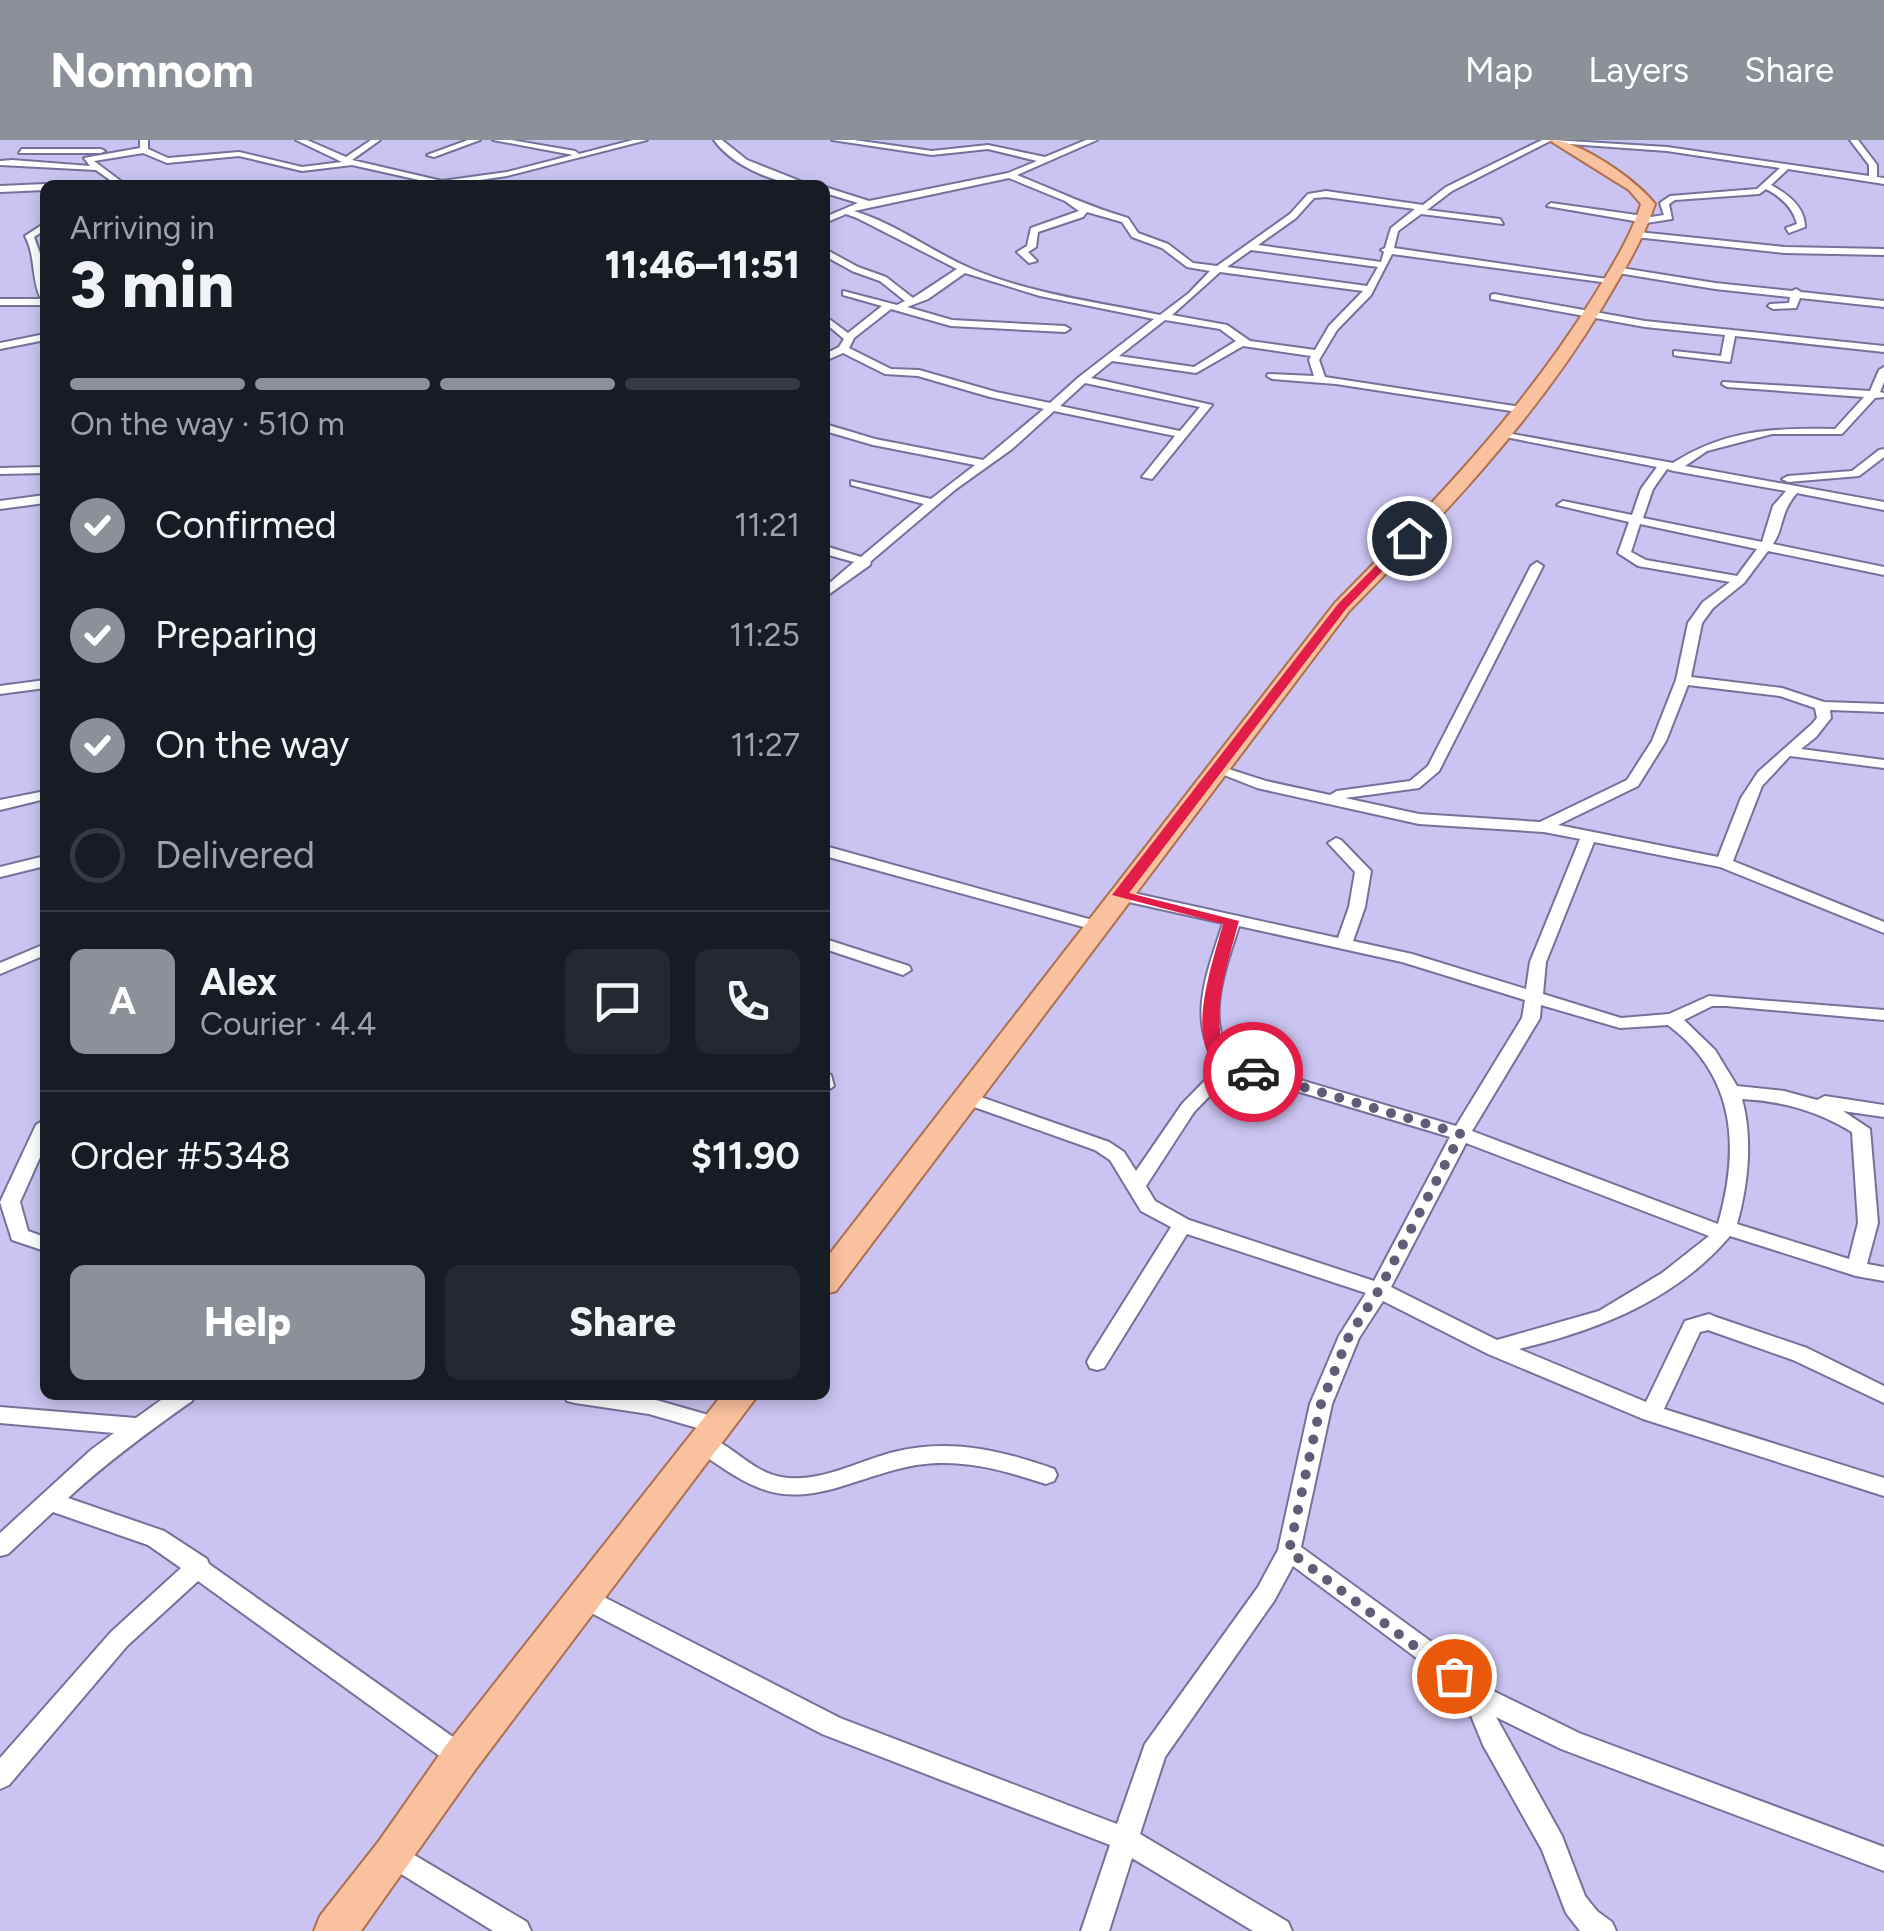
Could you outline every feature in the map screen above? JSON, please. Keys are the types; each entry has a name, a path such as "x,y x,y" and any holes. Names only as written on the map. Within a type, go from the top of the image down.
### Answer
{"main road":[{"path":"830,1276 1342,606 1423,525 1524,410 1620,274 1643,225 1648,204 1634,187 1553,140"},
{"path":"335,1931 394,1855 461,1757 738,1400"}],"street":[{"path":"2,163 38,140"},
{"path":"300,140 349,161 428,180"},
{"path":"114,180 94,168 88,158 144,145 167,161 239,154 302,170 349,161 376,140"},
{"path":"432,154 476,140"},
{"path":"497,140 581,155"},
{"path":"469,180 643,140"},
{"path":"718,140 722,149 736,157 794,180"},
{"path":"836,140 932,153 988,147"},
{"path":"967,140 1046,160"},
{"path":"830,218 867,204 1010,175 1092,140"},
{"path":"1320,378 1314,364 1319,354 1333,328 1364,298 1384,265 1394,230 1419,209 1488,168 1553,140 1712,156 1884,182"},
{"path":"1854,140 1873,165 1873,180"},
{"path":"1712,156 1716,142"},
{"path":"17,151 102,150 108,154"},
{"path":"2,163 29,161 70,169 94,168"},
{"path":"1643,225 1669,217 1664,203 1673,198 1754,192 1786,166"},
{"path":"1010,175 1082,208 1125,220 1134,235 1165,246 1188,264 1368,289"},
{"path":"1764,185 1781,192 1804,222 1789,230"},
{"path":"0,189 40,187"},
{"path":"830,192 867,204"},
{"path":"1754,192 1771,203 1793,207"},
{"path":"830,589 988,464 1083,379 1192,295 1204,280 1316,194 1500,222"},
{"path":"1552,206 1765,248 1884,252"},
{"path":"1032,261 1022,252 1032,247 1034,230 1080,215 1082,208"},
{"path":"844,211 874,220 964,269 1047,296 1224,327 1242,342 1319,354"},
{"path":"40,229 29,237 38,250 40,289"},
{"path":"1251,247 1384,265"},
{"path":"1386,250 1884,304"},
{"path":"830,255 854,270 883,278 912,302"},
{"path":"1620,274 1646,266 1696,269"},
{"path":"830,356 892,307 912,302 964,269"},
{"path":"1773,306 1793,306 1796,292"},
{"path":"846,293 951,323 1065,329"},
{"path":"1494,297 1588,316 1884,349"},
{"path":"0,302 40,300"},
{"path":"830,322 849,337"},
{"path":"1776,337 1834,332"},
{"path":"1678,353 1726,360 1730,334"},
{"path":"0,346 40,338"},
{"path":"1112,358 1196,370 1242,342"},
{"path":"843,349 886,372 912,372 1180,434"},
{"path":"1740,580 1630,558 1624,546 1647,489 1669,467 1702,449 1772,431 1838,432 1879,394 1884,370"},
{"path":"1272,376 1320,378 1524,410"},
{"path":"1083,379 1206,402 1199,417 1180,434 1148,477"},
{"path":"1727,384 1879,394"},
{"path":"830,428 873,442 988,464"},
{"path":"1502,435 1884,506"},
{"path":"1758,480 1855,474 1883,452"},
{"path":"1866,468 1884,469"},
{"path":"0,471 40,470"},
{"path":"855,483 934,504"},
{"path":"1544,826 1633,783 1659,741 1682,680 1695,623 1708,605 1740,580 1771,538 1779,506 1795,488"},
{"path":"0,504 40,500"},
{"path":"1563,505 1884,571"},
{"path":"830,551 866,562"},
{"path":"1312,797 1414,785 1434,768 1537,566"},
{"path":"1682,680 1782,692 1822,706 1884,708"},
{"path":"0,690 40,685"},
{"path":"1724,863 1750,791 1774,762 1810,739 1824,718 1822,706"},
{"path":"1790,752 1884,764"},
{"path":"1216,769 1312,797 1419,819 1544,826 1724,863 1884,928"},
{"path":"0,805 40,796"},
{"path":"1095,1931 1154,1752 1266,1594 1289,1551 1321,1404 1349,1336 1379,1290 1461,1134 1532,1018 1538,962 1589,836"},
{"path":"1336,844 1363,871 1357,907 1344,944"},
{"path":"830,852 1097,926"},
{"path":"0,872 40,862"},
{"path":"1120,895 1344,944 1620,1023 1672,1019 1709,1002 1726,1001 1884,1014"},
{"path":"1232,921 1218,970 1209,1030 1218,1056 1230,1065 1461,1134 1724,1231 1884,1274"},
{"path":"830,946 903,970"},
{"path":"0,969 40,952"},
{"path":"1495,1348 1606,1316 1691,1262 1724,1231 1739,1146 1739,1114 1732,1092 1696,1035 1672,1019"},
{"path":"1136,1186 1188,1108 1230,1065"},
{"path":"1732,1092 1777,1094 1884,1111"},
{"path":"1777,1094 1823,1105 1861,1128 1868,1223 1856,1269"},
{"path":"966,1098 1102,1146 1117,1156 1148,1206 1182,1225 1379,1290 1495,1348 1651,1413 1884,1487"},
{"path":"40,1136 10,1202 19,1235 40,1242"},
{"path":"1097,1362 1182,1225"},
{"path":"1651,1413 1692,1326 1709,1322 1800,1354 1884,1395"},
{"path":"0,1546 100,1454 178,1400"},
{"path":"609,1400 649,1406 712,1436 742,1469 785,1488 828,1481 898,1460 937,1455 976,1454 1046,1474"},
{"path":"0,1416 143,1427"},
{"path":"49,1501 156,1538 461,1757"},
{"path":"1289,1551 1435,1658 1474,1694 1570,1740 1884,1859"},
{"path":"0,1777 119,1639 200,1566"},
{"path":"586,1599 831,1726 1124,1838 1278,1931"},
{"path":"1474,1694 1492,1737 1553,1845 1575,1904 1602,1931"},
{"path":"394,1855 517,1931"}],"way so far":[{"path":"1253,1072 1461,1134 1379,1290 1349,1336 1321,1404 1289,1551 1454,1676"}],"route":[{"path":"1253,1072 1230,1065 1218,1056 1209,1030 1218,970 1232,921 1120,895 1342,606 1409,538"}]}
